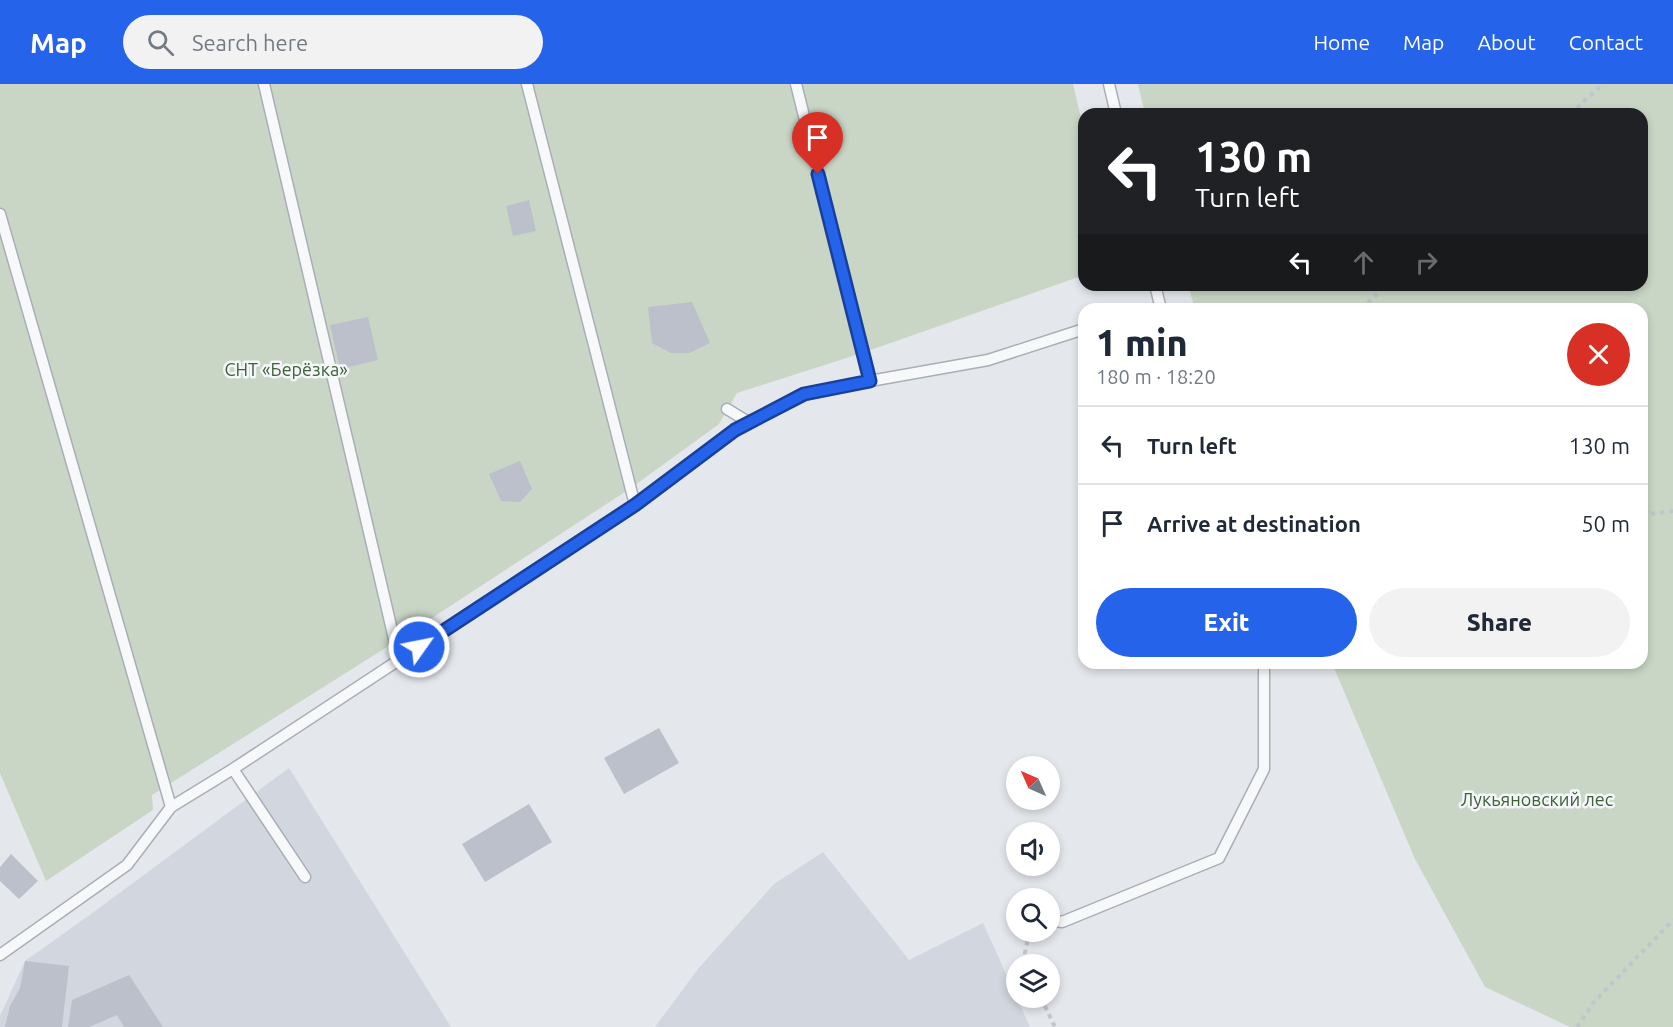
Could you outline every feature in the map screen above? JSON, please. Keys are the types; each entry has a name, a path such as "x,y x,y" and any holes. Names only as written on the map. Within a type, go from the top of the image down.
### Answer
{"lane":[{"path":"264,84 399,660"},
{"path":"527,84 635,505"},
{"path":"796,84 870,381"},
{"path":"1108,84 1114,108"},
{"path":"0,213 171,807"},
{"path":"0,955 127,865 171,807 233,769 635,505 735,430 804,394 988,360 1078,331"},
{"path":"727,409 750,423"},
{"path":"1060,922 1219,858 1264,769 1264,669"},
{"path":"233,769 305,877"}],"path":[{"path":"1577,108 1603,84"},
{"path":"1368,303 1380,291"},
{"path":"1648,514 1673,511"},
{"path":"1577,1027 1594,1002 1673,920"},
{"path":"1046,1008 1055,1027"}],"shaded area":[{"path":"289,768 451,1027 0,1027 0,1016 25,961"},
{"path":"823,852 909,960 983,923 1006,974 1006,1008 1021,1008 1030,1027 655,1027 698,969 774,884"}],"green space":[{"name":"СНТ «Берёзка»","path":"0,84 1073,84 1079,108 1078,277 862,353 737,393 719,424 631,488 395,642 152,795 153,810 46,881 0,773"},
{"name":"Лукьяновский лес","path":"1138,84 1673,84 1673,1027 1570,1027 1485,987 1415,859 1335,669 1648,669 1648,303 1193,303 1190,291 1648,291 1648,108 1144,108"}],"building":[{"path":"529,200 536,231 513,236 506,206"},
{"path":"692,302 710,343 689,353 671,353 652,343 648,307"},
{"path":"368,317 378,360 340,369 330,325"},
{"path":"520,461 532,489 520,502 501,501 489,474"},
{"path":"659,728 679,763 624,794 604,758"},
{"path":"529,804 552,842 485,882 462,844"},
{"path":"11,854 38,881 19,899 0,881 0,867"},
{"path":"25,961 69,966 62,1027 5,1027 10,1006 20,988"},
{"path":"129,975 163,1027 124,1027 117,1015 89,1027 68,1027 72,1000"}],"route":[{"path":"419,647 635,505 735,430 804,394 870,381 818,174"}]}
